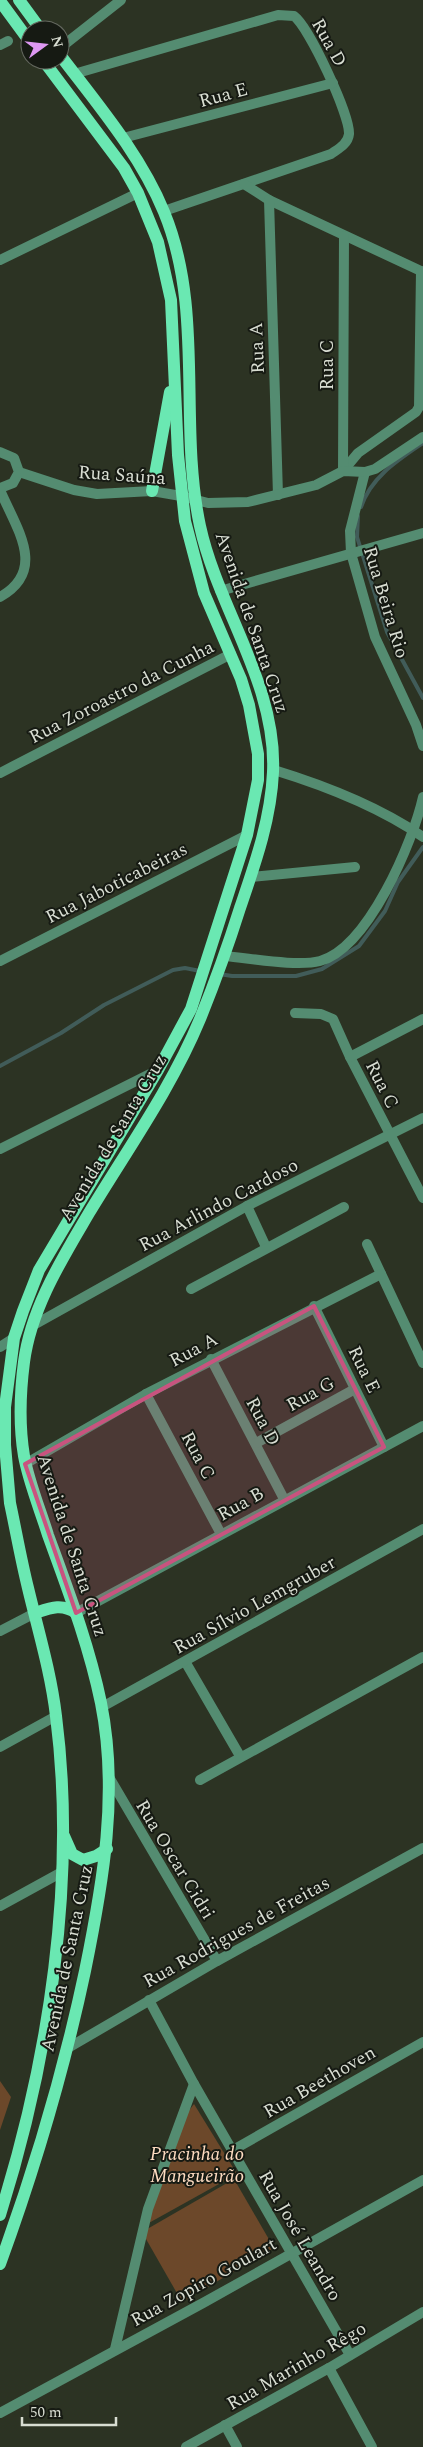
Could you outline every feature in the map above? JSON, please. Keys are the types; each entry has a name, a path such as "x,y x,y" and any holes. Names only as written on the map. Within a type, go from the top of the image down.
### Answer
{"main road":[{"path":"18,0 33,20"},
{"path":"0,1 20,28"},
{"name":"Avenida de Santa Cruz","path":"0,2264 33,2167 68,2048 94,1928 107,1849 108,1773 102,1707 76,1613 25,1464 21,1410 25,1357 32,1326 70,1244 190,1043 223,960 251,877 264,832 274,770 272,733 267,711 258,682 209,560 196,500 183,286 174,244 164,212 122,138 70,69"},
{"name":"Avenida de Santa Cruz","path":"0,2215 18,2158 43,2040 55,1956 62,1872 61,1772 56,1716 47,1664 35,1613 5,1506 5,1408 14,1338 39,1270 158,1070 192,1009 247,834 258,780 258,754 249,705 231,654 198,575 181,496 172,325 166,274 158,242 138,193 124,168 51,70"},
{"path":"152,491 173,372"},
{"path":"35,1613 59,1606 76,1613"},
{"path":"62,1829 68,1847 77,1858 89,1859 107,1849"}],"street":[{"path":"70,40 121,0"},
{"name":"Rua D","path":"74,74 287,14 300,20 333,83 349,134 342,146 331,154 244,184"},
{"name":"Rua E","path":"122,138 333,83"},
{"path":"164,212 244,184 270,200 422,272 419,407 416,412 358,453 343,472"},
{"path":"0,260 138,193"},
{"name":"Rua A","path":"270,200 278,495"},
{"name":"Rua C","path":"343,472 344,236"},
{"path":"196,500 226,504 248,502 316,484 343,472 365,472 375,469 423,437"},
{"path":"0,452 14,458 19,472 13,483 0,489 24,546 27,561 23,578 16,586 0,597"},
{"name":"Rua Saúna","path":"19,472 74,490 98,494 152,491 196,500"},
{"name":"Rua Beira Rio","path":"365,472 350,531 354,552 375,637 416,725 423,746"},
{"path":"220,591 423,533"},
{"name":"Rua Zoroastro da Cunha","path":"0,773 231,654"},
{"path":"274,770 310,781 345,796 418,834"},
{"path":"223,960 320,961 332,954 364,928 418,834 423,797"},
{"name":"Rua Jaboticabeiras","path":"0,961 247,834"},
{"path":"251,877 355,867"},
{"name":"Rua C","path":"294,1013 321,1014 333,1019 350,1057 423,1198"},
{"path":"350,1057 423,1019"},
{"path":"0,1149 158,1070"},
{"name":"Rua Arlindo Cardoso","path":"32,1326 247,1206 423,1118"},
{"path":"247,1206 266,1247"},
{"path":"191,1289 344,1206"},
{"path":"367,1244 423,1363"},
{"name":"Rua A","path":"25,1464 211,1359 381,1274"},
{"name":"Rua E","path":"314,1306 384,1447"},
{"path":"0,1347 14,1338"},
{"name":"Rua D","path":"211,1359 284,1499"},
{"name":"Rua G","path":"256,1443 355,1389"},
{"name":"Rua C","path":"146,1394 221,1534"},
{"name":"Rua B","path":"76,1613 284,1499 423,1426"},
{"name":"Rua Sílvio Lemgruber","path":"102,1707 186,1663 423,1529"},
{"path":"0,1631 35,1613"},
{"path":"200,1780 240,1756 423,1657"},
{"path":"186,1663 240,1756"},
{"path":"0,1747 56,1716"},
{"name":"Rua Oscar Cidri","path":"108,1773 118,1795 217,1962"},
{"name":"Rua Rodrigues de Freitas","path":"68,2048 149,2000 423,1848"},
{"path":"0,1906 62,1872"},
{"name":"Rua José Leandro","path":"149,2000 194,2084 350,2355"},
{"name":"Rua Beethoven","path":"233,2150 423,2042"},
{"path":"115,2349 148,2209 194,2084"},
{"name":"Rua Zopiro Goulart","path":"0,2413 423,2180"},
{"name":"Rua Marinho Rêgo","path":"186,2447 329,2368 423,2312"},
{"path":"329,2368 372,2447"},
{"path":"226,2425 237,2447"}],"highlighted area":[{"path":"314,1306 384,1447 76,1613 25,1464"}],"green space":[{"path":"0,2081 11,2097 0,2130"},
{"name":"Pracinha do Mangueirão","path":"194,2104 237,2174 147,2224 184,2117"},
{"path":"234,2179 274,2248 182,2302 142,2232"}],"waterway":[{"path":"361,507 378,478 423,443"},
{"path":"358,516 357,537 387,632 423,698"},
{"path":"219,974 232,976 296,976 322,969 359,946 385,911 398,882 423,847"},
{"path":"0,1066 61,1033 104,1005 173,970 185,968 200,971"}]}
